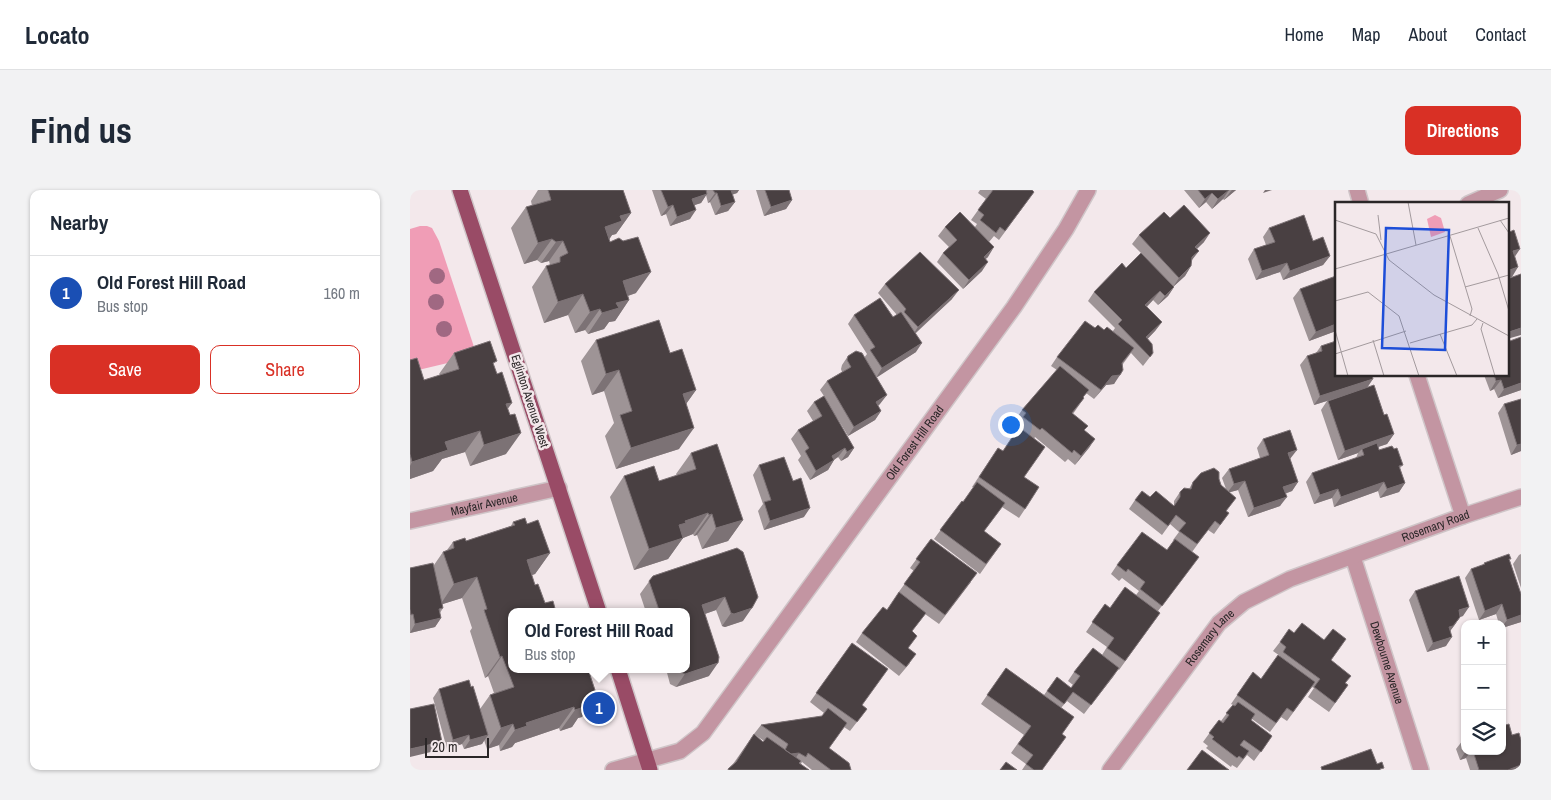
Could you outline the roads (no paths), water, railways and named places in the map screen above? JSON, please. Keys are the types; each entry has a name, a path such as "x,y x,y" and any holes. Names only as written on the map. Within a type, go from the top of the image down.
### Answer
{"main road":[{"name":"Eglinton Avenue West","path":"460,190 598,608"},
{"path":"619,673 649,765"}],"street":[{"name":"Old Forest Hill Road","path":"613,770 649,765 680,751 703,734 1014,307 1066,229 1088,190"},
{"path":"1473,202 1500,190"},
{"path":"1417,376 1463,516"},
{"name":"Mayfair Avenue","path":"410,521 559,488"},
{"name":"Rosemary Road","path":"1353,557 1463,516 1521,497"},
{"name":"Rosemary Lane","path":"1110,770 1219,624 1244,602 1290,579 1353,557"},
{"name":"Dewbourne Avenue","path":"1353,557 1421,770"}],"place":[{"name":"Old Forest Hill Road","path":"599,708"}]}
